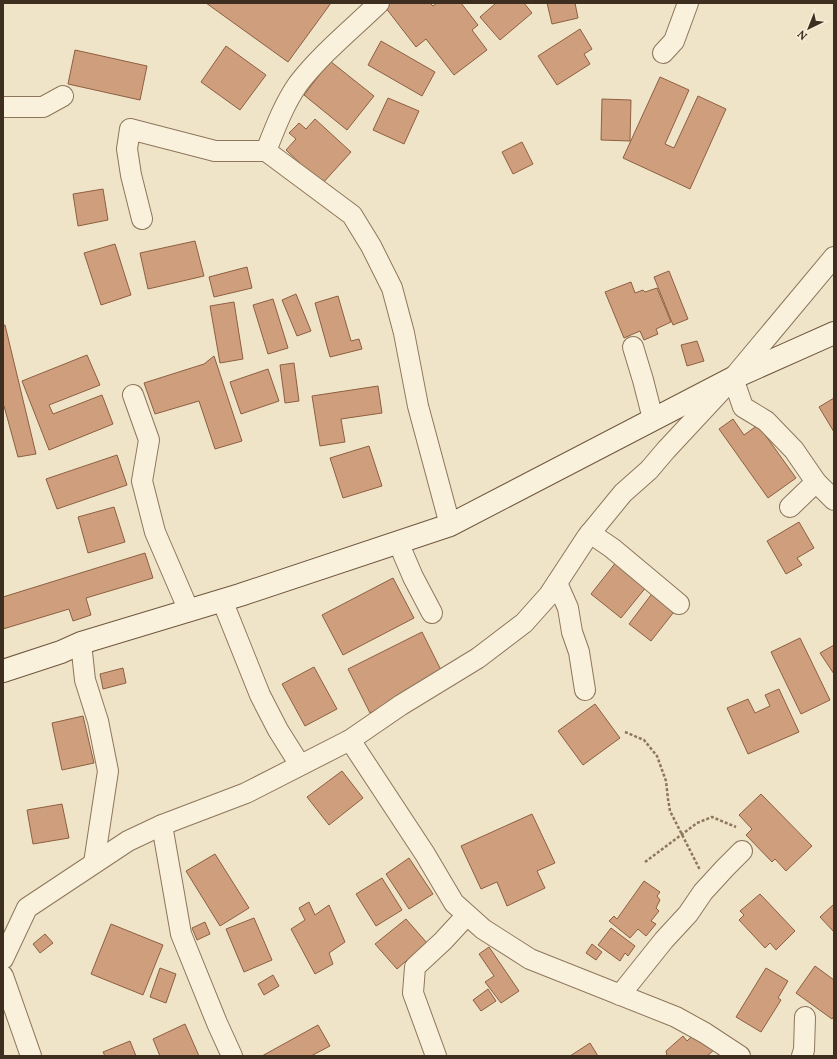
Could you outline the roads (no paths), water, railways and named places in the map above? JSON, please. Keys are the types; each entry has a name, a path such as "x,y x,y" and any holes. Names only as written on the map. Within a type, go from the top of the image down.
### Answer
{"street":[{"path":"266,151 276,124 298,85 320,59 379,3"},
{"path":"663,53 674,41 688,3"},
{"path":"3,108 43,107 63,96"},
{"path":"142,219 131,175 127,149 130,129 215,151 266,151 352,216 371,246 392,288 404,333 418,406 450,525"},
{"path":"3,959 27,908 128,841 162,825 246,793 350,740 401,705 478,658 524,623 549,595 590,533 623,493 649,470 733,378 834,257"},
{"path":"3,671 61,652 81,643 222,600 450,525 733,378 834,333"},
{"path":"633,348 653,419"},
{"path":"733,378 743,408 766,421 794,450 816,482 834,500"},
{"path":"133,395 149,440 142,482 155,532 189,610"},
{"path":"790,507 816,482"},
{"path":"590,533 612,548 679,604"},
{"path":"398,542 413,577 432,613"},
{"path":"557,582 568,608 572,632 579,652 585,690"},
{"path":"222,600 260,695 278,730 300,765"},
{"path":"81,643 85,680 98,721 108,771 94,863"},
{"path":"350,740 425,854 454,903 483,929 530,959 676,1017 705,1033 740,1056"},
{"path":"162,825 182,934 217,1023 232,1056"},
{"path":"620,995 664,940 688,914 708,886 742,852"},
{"path":"436,1056 413,993 415,967 467,915"},
{"path":"3,976 31,1056"},
{"path":"802,1056 804,1050 806,1018"}]}
